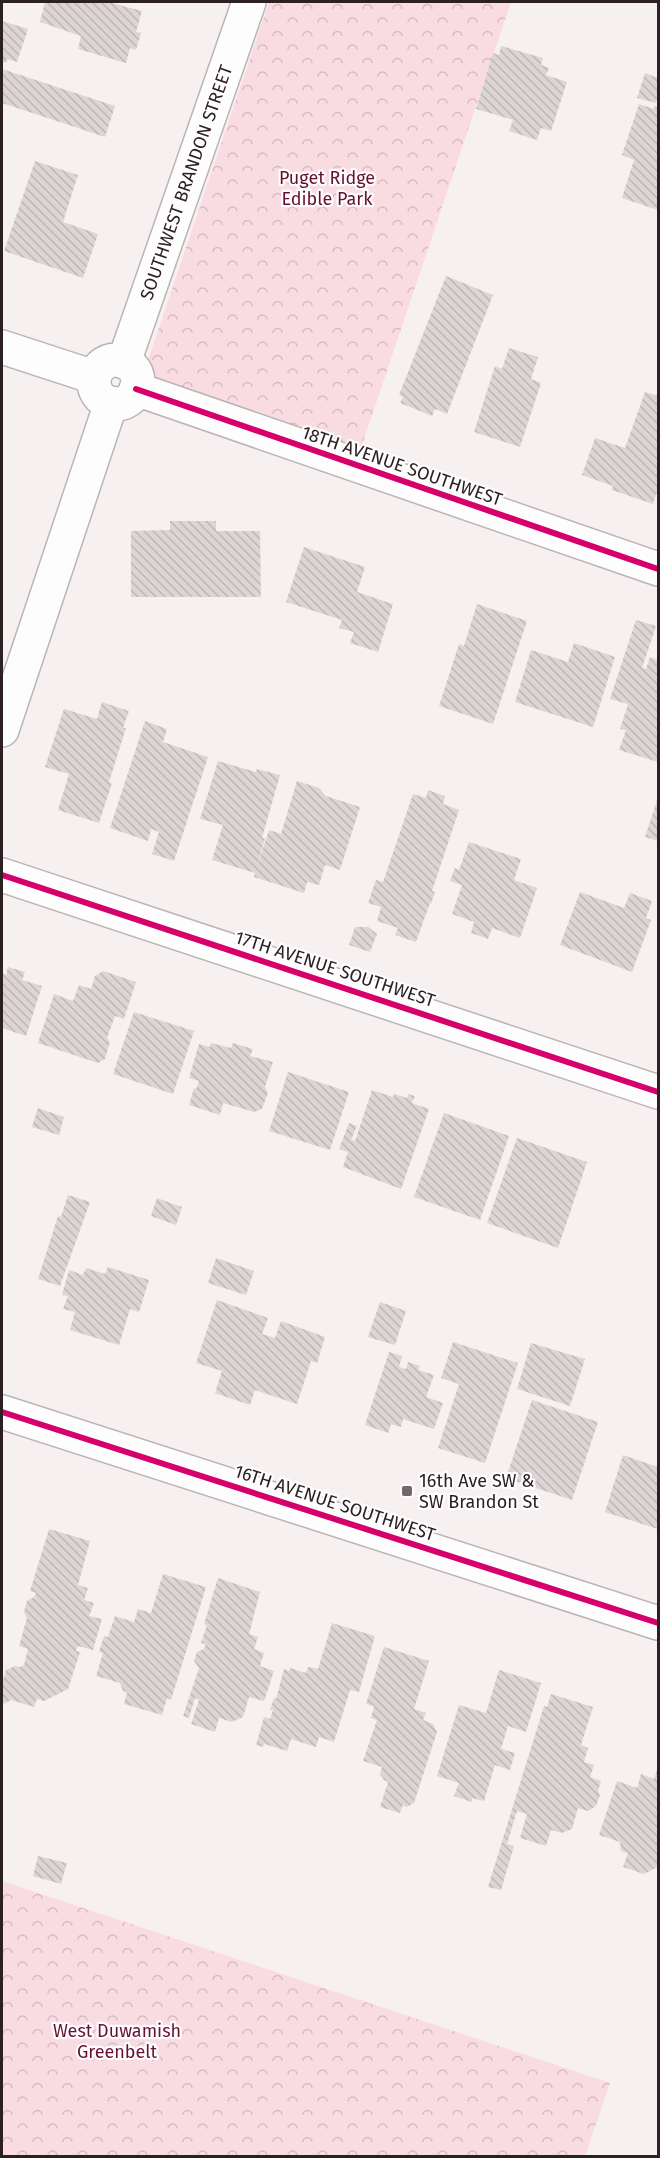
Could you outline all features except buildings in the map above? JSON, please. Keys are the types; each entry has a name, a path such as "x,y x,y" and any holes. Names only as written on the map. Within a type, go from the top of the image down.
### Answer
{"street":[{"name":"SOUTHWEST BRANDON STREET","path":"2,730 116,383 249,2"},
{"name":"18TH AVENUE SOUTHWEST","path":"2,347 116,383 658,569"},
{"name":"17TH AVENUE SOUTHWEST","path":"2,875 658,1092"},
{"name":"16TH AVENUE SOUTHWEST","path":"2,1412 658,1623"}],"green space":[{"name":"Puget Ridge Edible Park","path":"269,2 511,2 361,448 143,375"},
{"name":"West Duwamish Greenbelt","path":"2,1881 610,2083 585,2156 2,2156"}],"cycle path":[{"path":"136,389 658,569"},
{"path":"2,875 658,1092"},
{"path":"2,1412 658,1623"}],"place":[{"name":"16th Ave SW & SW Brandon St","path":"407,1491"}]}
